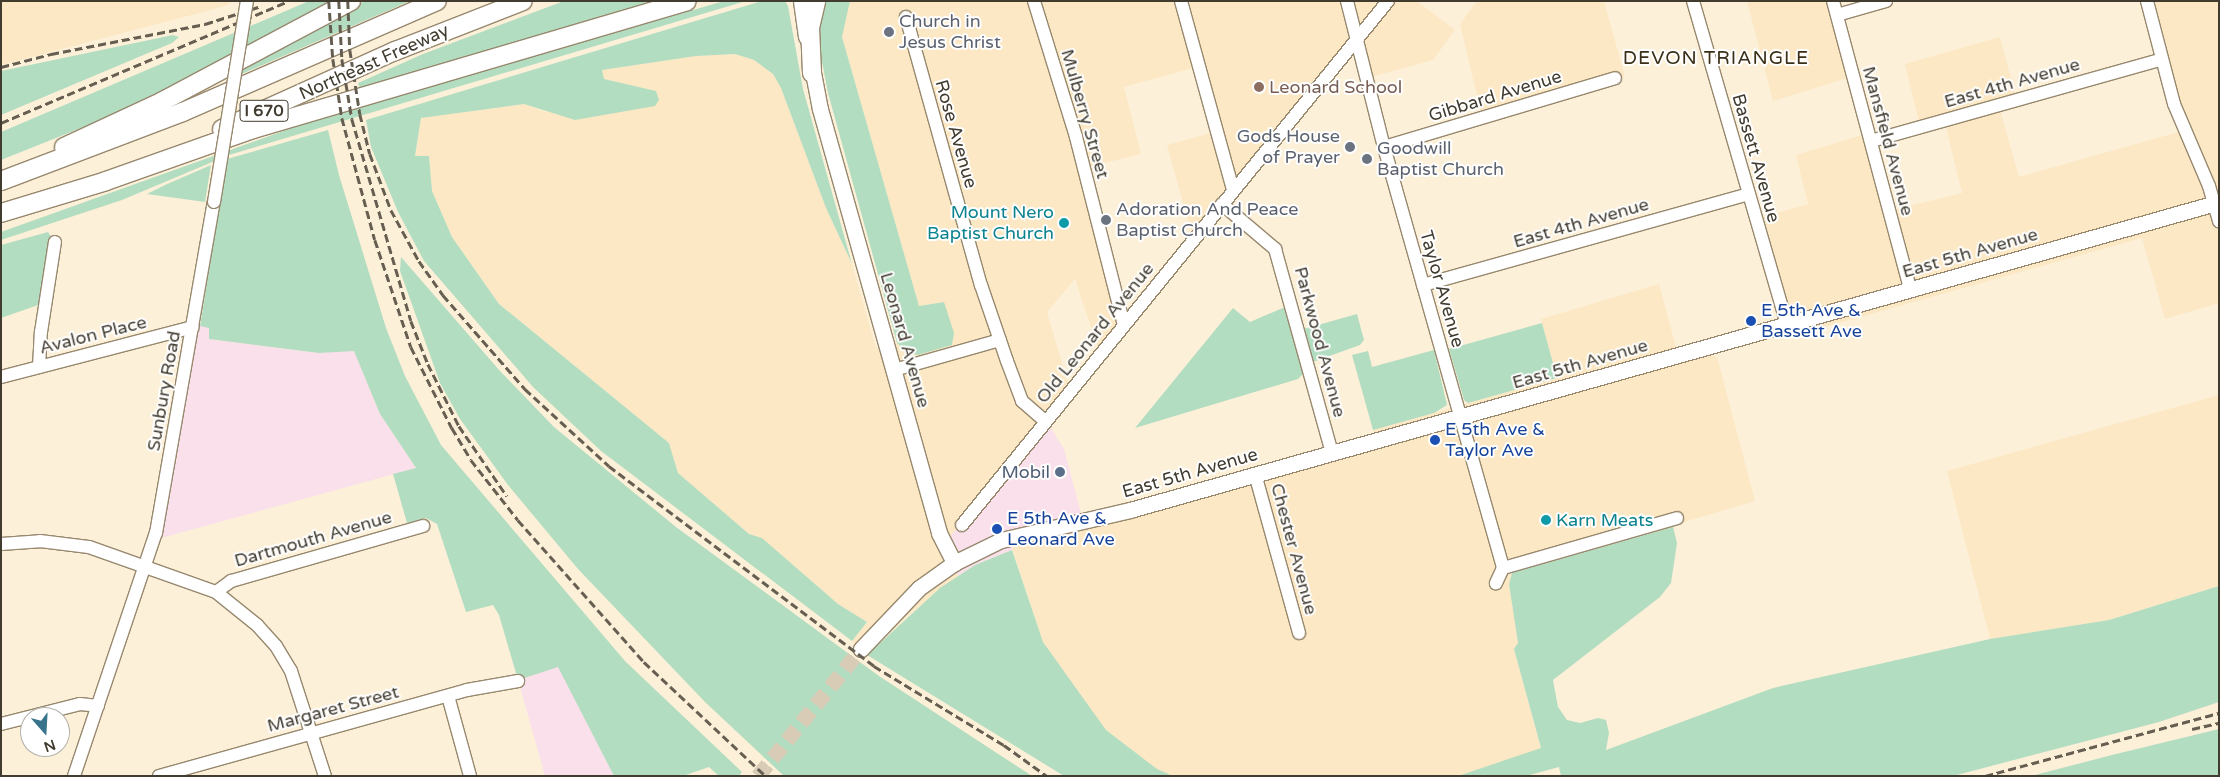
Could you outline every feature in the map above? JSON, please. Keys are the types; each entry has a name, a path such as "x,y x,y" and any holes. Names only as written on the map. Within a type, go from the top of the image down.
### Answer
{"highway":[{"path":"33,170 50,154 171,97 351,1"},
{"name":"Northeast Freeway","path":"1,181 232,92 437,1"},
{"name":"Northeast Freeway","path":"1,213 201,138 395,52 523,1"},
{"path":"1,213 253,129 687,1"},
{"path":"812,73 810,28 816,1"}],"main road":[{"name":"Leonard Avenue","path":"801,1 812,73 939,534 954,562"},
{"name":"East 5th Avenue","path":"954,562 1001,540 1034,530 1130,510 2216,203"},
{"path":"861,649 919,588 954,562"}],"street":[{"name":"Sunbury Road","path":"77,775 98,706 147,566 165,490 247,1"},
{"name":"Mulberry Street","path":"1034,1 1076,137 1124,325"},
{"path":"1181,1 1233,190"},
{"name":"Taylor Avenue","path":"1348,1 1384,147 1503,568"},
{"name":"Old Leonard Avenue","path":"962,525 1044,421 1388,1"},
{"name":"Bassett Avenue","path":"1693,1 1787,325"},
{"name":"Mansfield Avenue","path":"1833,1 1910,289"},
{"path":"1837,15 1886,1"},
{"path":"2146,1 2174,104 2216,203 2219,222"},
{"name":"Rose Avenue","path":"906,17 981,285 1022,401 1044,421"},
{"name":"East 4th Avenue","path":"1871,141 2162,59"},
{"name":"Gibbard Avenue","path":"1384,147 1616,78"},
{"name":"East 4th Avenue","path":"1423,285 1749,194"},
{"name":"Parkwood Avenue","path":"1222,204 1275,249 1332,453"},
{"path":"40,367 42,324 55,242"},
{"name":"Avalon Place","path":"1,377 193,327"},
{"path":"894,370 1000,340"},
{"name":"Chester Avenue","path":"1255,474 1299,633"},
{"path":"1496,583 1503,568 1677,518"},
{"name":"Dartmouth Avenue","path":"216,592 231,581 423,526"},
{"path":"1,544 40,541 89,547 216,592 257,625 276,646 298,688 325,776"},
{"name":"Margaret Street","path":"159,776 448,696 518,681"},
{"path":"448,696 470,776"},
{"path":"1,724 80,704 98,706"}],"shaded area":[{"path":"1,1 233,1 226,6 1,65"},
{"path":"850,1 1417,1 1455,30 1433,60 1364,79 1354,44 1194,242 1167,145 1218,131 1201,66 1124,87 1141,154 1084,168 1125,324 1101,357 1075,279 1047,312 1070,391 942,546 958,576 911,613 867,655 852,641 867,622 838,604 762,538 749,534 678,473 669,443 499,304 452,237 432,191 429,156 415,156 421,118 524,104 546,112 655,106 656,91 604,79 601,70 696,56 735,54 754,60 773,74 781,88 826,208 852,264 876,348 897,343 902,349 944,302 919,306 842,37"},
{"path":"1477,1 1604,1 1625,77 1482,117 1460,24"},
{"path":"1747,1 1833,1 1854,76 1773,101"},
{"path":"2145,1 2219,1 2219,303 2165,319 2142,238 1789,337 1756,219 1808,204 1796,155 1869,133 1889,211 1962,193 1944,119 1920,127 1905,64 2000,37 2016,98 1998,103 2019,177 2182,131"},
{"path":"1659,284 1676,347 1717,357 1755,501 1512,573 1509,584 1518,643 1514,649 1541,749 1458,776 1173,776 1157,769 1106,730 1043,642 1009,539 1376,441 1373,430 1557,378 1541,319"},
{"path":"193,324 209,328 209,339 319,353 354,350 380,414 416,468 154,540"},
{"path":"2219,395 2219,586 2109,620 1990,639 1947,471"},
{"path":"1047,422 1064,449 1084,524 1009,540 1012,550 975,565 958,576 942,546"},
{"path":"558,666 598,739 614,776 545,776 518,680"}],"green space":[{"path":"309,1 340,1 116,114 1,160 1,132"},
{"path":"365,1 410,1 237,76 235,71"},
{"path":"564,1 669,1 361,94 358,83 423,54"},
{"path":"724,1 746,1 229,155 122,200 1,240 1,232 314,120"},
{"path":"762,1 785,1 788,6 803,89 852,264 826,208 781,88 773,74 754,60 735,54 696,56 602,70 604,79 656,91 659,100 655,106 575,120 524,104 421,118 415,156 429,156 432,191 452,237 499,304 669,443 678,473 749,534 762,538 838,604 867,622 852,641 601,451 533,387 424,261 398,212 371,147 366,120"},
{"path":"823,1 850,1 842,37 919,306 944,302 954,333 952,345 918,355 908,353 897,343 828,93 818,41"},
{"path":"173,35 179,37 172,43 1,115 1,71"},
{"path":"328,130 339,175 386,328 405,376 441,445 625,661 742,772 739,776 719,776 709,767 683,776 614,776 558,667 518,680 499,615 493,605 466,612 437,524 426,518 407,523 393,474 416,468 380,414 354,351 319,353 209,339 209,328 200,326 227,159"},
{"path":"211,165 205,202 147,194 165,185"},
{"path":"48,232 53,239 44,303 1,318 1,245"},
{"path":"401,257 500,371 554,427 676,527 879,676 1032,776 784,776 705,702 578,569 508,485 460,419 440,383 400,271"},
{"path":"1285,307 1302,366 1303,374 1298,379 1135,428 1233,308 1250,322"},
{"path":"1357,314 1364,340 1360,345 1310,363 1300,330"},
{"path":"1542,323 1557,378 1468,403 1464,400 1449,349"},
{"path":"1434,350 1447,405 1434,413 1373,430 1352,355 1368,351 1372,367"},
{"path":"1673,527 1677,543 1671,583 1660,597 1553,680 1558,707 1567,720 1580,723 1598,718 1606,720 1609,733 1606,750 1773,688 1990,639 2109,620 2219,586 2219,702 2159,722 1953,776 1561,776 1559,767 1526,776 1458,776 1541,748 1514,649 1518,643 1509,584 1512,573"},
{"path":"1012,550 1043,642 1106,730 1157,769 1173,776 1064,776 867,655 940,588 975,565"},
{"path":"2219,729 2219,776 2031,776 2112,755"}],"tunnel":[{"path":"758,776 861,649"}],"railway":[{"path":"1,123 288,1"},
{"path":"329,1 333,59 342,118 375,240 411,347 452,428 471,460 518,520 644,662 766,776"},
{"path":"339,1 342,59 352,119 411,321 428,364 459,426 507,496"},
{"path":"348,1 350,50 360,114 370,154 391,210 419,261 443,295 525,389 609,466 874,666 1004,745 1047,776"},
{"path":"1,67 51,54 205,24 261,6"},
{"path":"1985,776 2219,713"},
{"path":"2192,729 2219,723"}],"place":[{"name":"Church in Jesus Christ","path":"889,32"},
{"name":"Leonard School","path":"1259,87"},
{"name":"Gods House of Prayer","path":"1350,147"},
{"name":"Goodwill Baptist Church","path":"1367,159"},
{"name":"Adoration And Peace Baptist Church","path":"1106,220"},
{"name":"Mount Nero Baptist Church","path":"1064,223"},
{"name":"E 5th Ave & Bassett Ave","path":"1751,321"},
{"name":"E 5th Ave & Taylor Ave","path":"1435,440"},
{"name":"Mobil","path":"1060,472"},
{"name":"Karn Meats","path":"1546,520"},
{"name":"E 5th Ave & Leonard Ave","path":"997,529"}],"district":[{"name":"DEVON TRIANGLE","path":"1716,59"}]}
